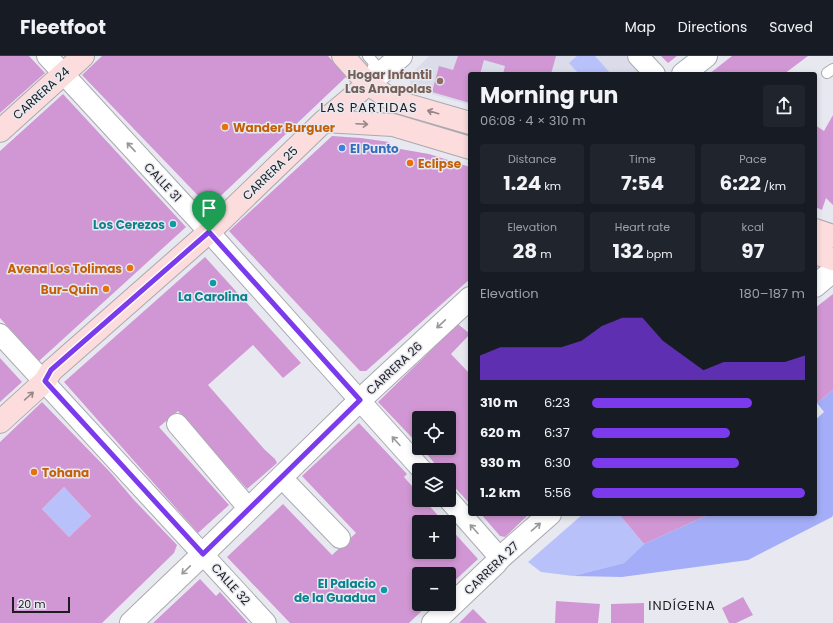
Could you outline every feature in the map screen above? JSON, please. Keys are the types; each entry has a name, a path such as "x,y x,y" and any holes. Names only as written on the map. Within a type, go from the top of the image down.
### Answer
{"main road":[{"name":"CARRERA 24","path":"0,131 83,56"},
{"path":"343,56 368,84 394,101 468,122"},
{"name":"CARRERA 25","path":"0,422 45,381 51,370 209,232 324,121 368,84"},
{"path":"324,121 393,126 468,147"},
{"path":"817,231 833,236"},
{"path":"817,254 833,260"}],"street":[{"name":"CALLE 31","path":"47,56 209,232 416,463"},
{"name":"CARRERA 25","path":"368,84 401,56"},
{"path":"638,56 653,72"},
{"path":"686,72 706,56"},
{"path":"817,284 833,270"},
{"name":"CARRERA 26","path":"131,623 360,400 468,300"},
{"name":"CALLE 32","path":"0,334 45,381 266,623"},
{"path":"178,424 249,509"},
{"path":"281,477 340,538"},
{"path":"455,507 500,558"},
{"name":"CARRERA 27","path":"433,623 500,558 548,516"}],"lane":[{"path":"368,84 374,62 369,56"}],"shaded area":[{"name":"Hogar Infantil Las Amapolas","path":"429,56 626,56 640,72 468,72 468,104 414,89 411,86 409,76"},
{"path":"577,56 595,56 609,72 577,72 569,63"},
{"path":"833,390 832,517 748,560 622,577 573,576 624,563 644,544 706,516 817,516 817,418 824,412 817,403"},
{"path":"64,487 91,516 69,537 42,509"},
{"path":"581,516 621,516 644,544 624,563 573,576 541,572 528,562"}],"building":[{"path":"0,56 29,56 45,73 0,113"},
{"path":"102,56 328,56 347,76 209,207 82,75"},
{"path":"458,56 556,56 552,72 504,72 505,66 484,60 481,72 468,72 468,102 432,92 439,66 453,70"},
{"path":"661,56 677,56 668,63"},
{"path":"732,56 808,56 787,72 712,72"},
{"path":"63,94 186,227 39,361 0,318 0,151"},
{"path":"833,115 833,205 826,198 822,210 817,208 817,126 824,131"},
{"path":"332,136 389,142 389,147 429,154 468,166 468,281 366,371 360,371 229,231"},
{"path":"205,257 301,363 283,378 253,345 208,385 277,463 247,489 178,411 159,427 229,505 198,533 64,382"},
{"path":"833,294 833,390 817,403 817,306"},
{"path":"458,324 468,332 468,336 451,354 468,372 468,502 456,489 456,463 434,463 428,455 456,455 456,411 412,411 412,438 378,402"},
{"path":"0,358 22,382 0,402"},
{"path":"42,402 110,472 134,500 177,545 174,553 102,623 0,623 0,442","holes":["64,487 91,516 69,537 42,509"]},
{"path":"359,423 407,474 404,477 412,486 412,507 430,507 438,515 412,515 412,559 456,559 456,535 478,559 456,579 456,567 412,567 412,611 422,611 409,623 290,623 227,557 283,504 332,555 356,533 302,476"},
{"path":"483,516 527,516 505,537 500,536"},
{"path":"621,516 706,516 644,544"},
{"path":"200,579 216,596 220,592 248,623 153,623"},
{"path":"743,597 753,615 736,623 729,623 722,608"},
{"path":"556,601 600,604 598,623 555,623"},
{"path":"644,603 644,623 611,623 611,604"},
{"path":"473,609 487,623 459,623"}],"place":[{"name":"Hogar Infantil Las Amapolas","path":"440,81"},
{"name":"Wander Burguer","path":"225,127"},
{"name":"El Punto","path":"342,148"},
{"name":"Eclipse","path":"410,163"},
{"name":"Los Cerezos","path":"173,224"},
{"name":"Avena Los Tolimas","path":"130,268"},
{"name":"La Carolina","path":"213,283"},
{"name":"Bur-Quin","path":"106,289"},
{"name":"Tohana","path":"34,472"},
{"name":"El Palacio de la Guadua","path":"384,590"}],"district":[{"name":"LAS PARTIDAS","path":"369,107"},
{"name":"INDÍGENA","path":"682,605"}],"route":[{"path":"209,232 360,400 203,554 45,381 51,370 209,232"}]}
